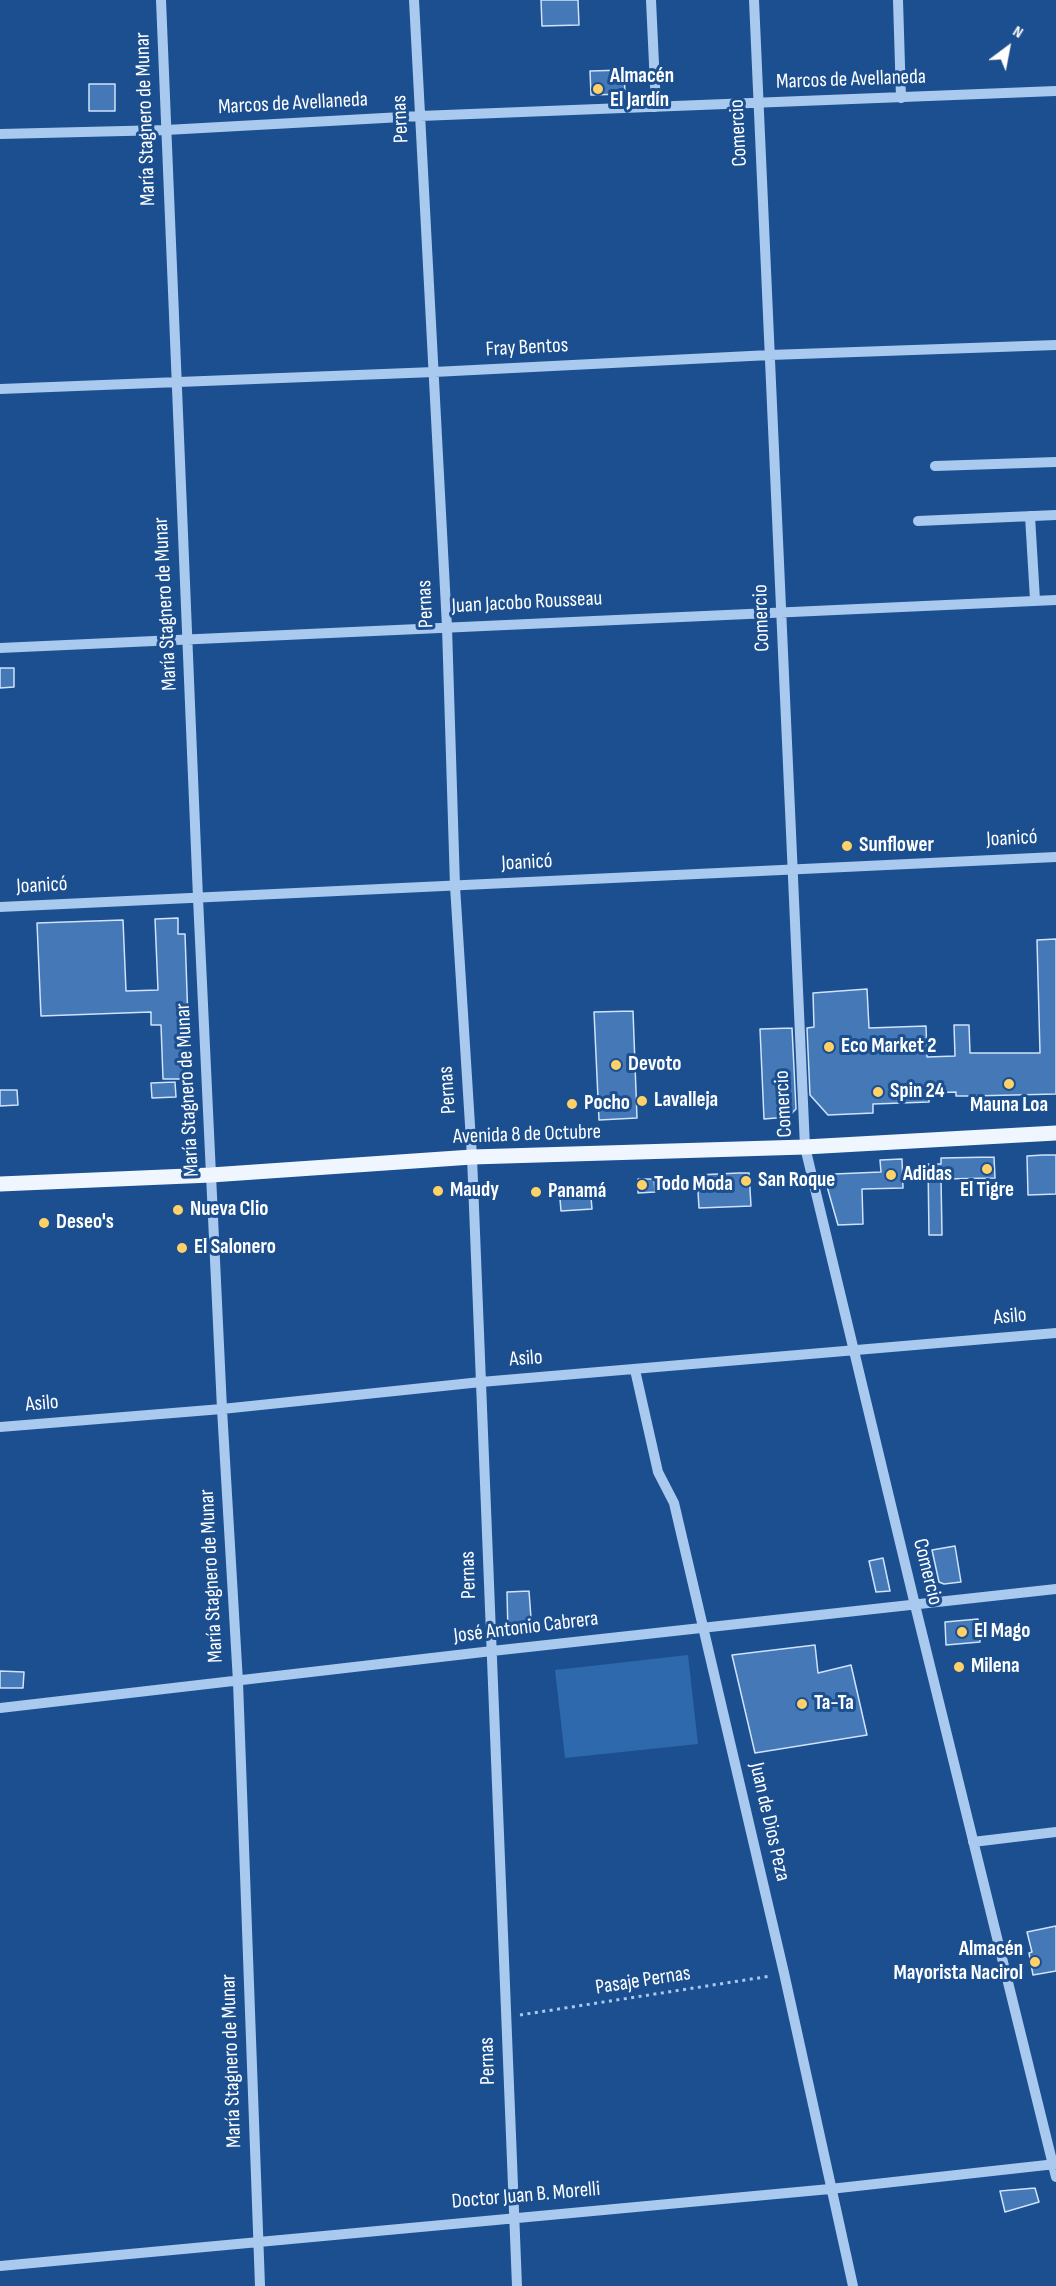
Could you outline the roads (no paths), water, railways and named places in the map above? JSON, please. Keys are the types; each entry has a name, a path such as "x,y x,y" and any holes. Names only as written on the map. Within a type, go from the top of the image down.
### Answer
{"main road":[{"name":"Avenida 8 de Octubre","path":"0,1184 212,1175 472,1157 805,1147 1056,1133"}],"street":[{"name":"María Stagnero de Munar","path":"161,0 198,898 222,1409 238,1682 260,2286"},
{"name":"Pernas","path":"414,0 447,627 455,886 472,1157 517,2286"},
{"path":"651,0 656,107"},
{"name":"Comercio","path":"754,0 805,1147 1056,2177"},
{"path":"898,0 901,98"},
{"name":"Marcos de Avellaneda","path":"0,134 166,130 420,116 1056,91"},
{"name":"Fray Bentos","path":"0,389 434,372 770,355 1056,345"},
{"path":"935,466 1056,462"},
{"path":"918,521 1056,514"},
{"path":"1030,516 1035,600"},
{"name":"Juan Jacobo Rousseau","path":"0,648 1056,600"},
{"name":"Joanicó","path":"0,907 1056,856"},
{"name":"Asilo","path":"0,1427 222,1409 481,1382 1056,1333"},
{"name":"Juan de Dios Peza","path":"635,1370 658,1472 674,1503 704,1627 853,2286"},
{"name":"José Antonio Cabrera","path":"0,1708 1056,1589"},
{"path":"973,1842 1056,1832"},
{"name":"Doctor Juan B. Morelli","path":"0,2266 830,2189 1054,2164"}],"place":[{"name":"Almacén El Jardín","path":"598,89"},
{"name":"Sunflower","path":"847,846"},
{"name":"Eco Market 2","path":"829,1047"},
{"name":"Devoto","path":"616,1065"},
{"name":"Mauna Loa","path":"1009,1084"},
{"name":"Spin 24","path":"878,1092"},
{"name":"Lavalleja","path":"642,1101"},
{"name":"Pocho","path":"572,1104"},
{"name":"El Tigre","path":"987,1169"},
{"name":"Adidas","path":"891,1175"},
{"name":"San Roque","path":"746,1181"},
{"name":"Todo Moda","path":"642,1185"},
{"name":"Maudy","path":"438,1191"},
{"name":"Panamá","path":"536,1192"},
{"name":"Nueva Clio","path":"178,1210"},
{"name":"Deseo's","path":"44,1223"},
{"name":"El Salonero","path":"182,1248"},
{"name":"El Mago","path":"962,1632"},
{"name":"Milena","path":"959,1667"},
{"name":"Ta-Ta","path":"802,1704"},
{"name":"Almacén Mayorista Nacirol","path":"1035,1962"}]}
